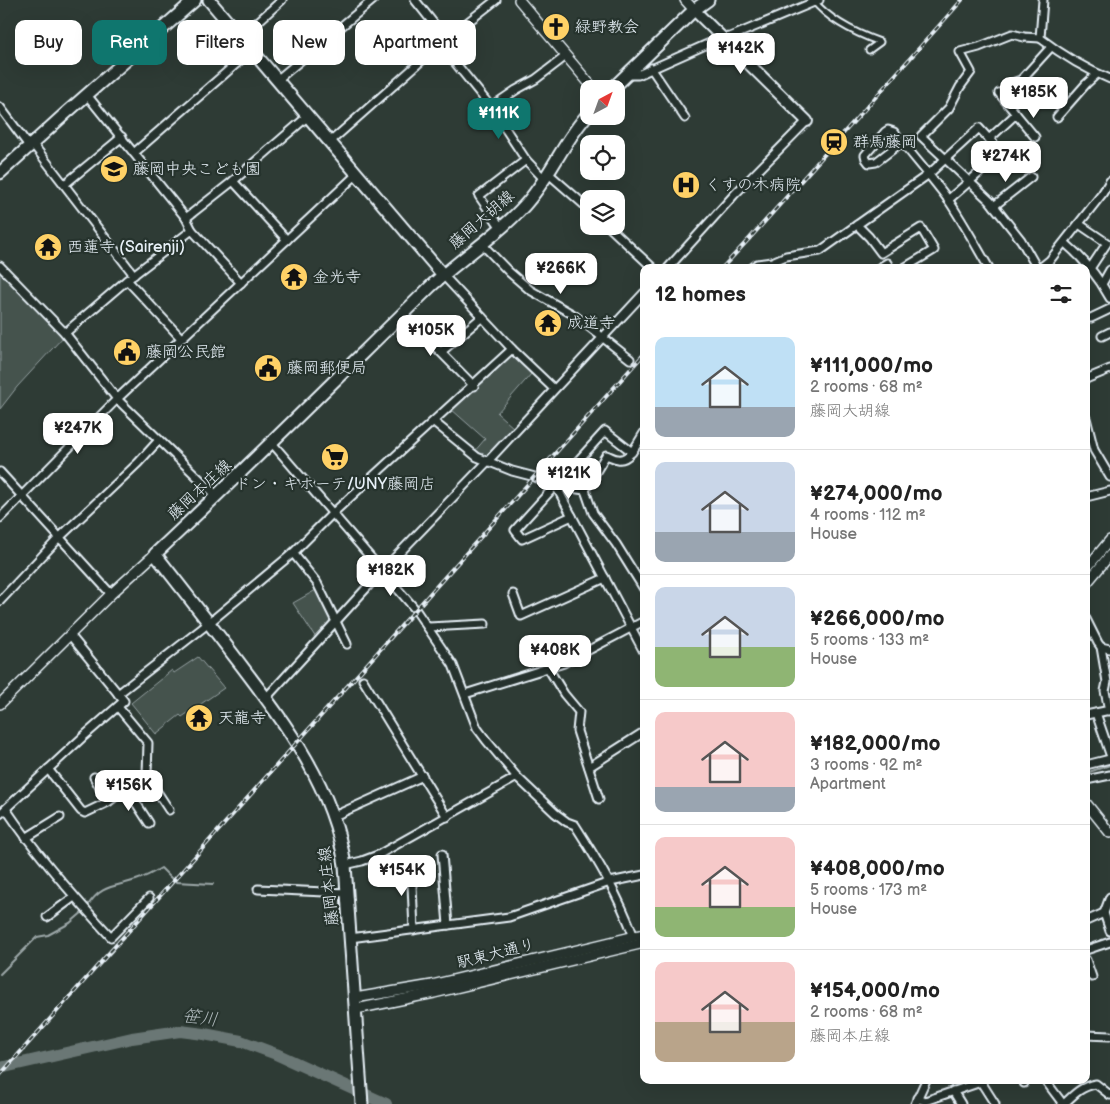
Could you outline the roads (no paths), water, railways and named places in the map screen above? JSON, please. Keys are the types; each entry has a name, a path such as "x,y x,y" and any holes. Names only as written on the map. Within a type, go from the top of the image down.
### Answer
{"main road":[{"path":"0,173 195,0"},
{"path":"209,0 226,20"},
{"path":"620,80 694,10 708,0"},
{"path":"694,10 807,121"},
{"path":"263,63 443,275"},
{"name":"藤岡大胡線","path":"443,275 525,206 547,177 580,125"},
{"name":"藤岡本庄線","path":"362,1103 345,865 334,816 310,765 297,743 266,698 155,554 272,443 443,275"}],"street":[{"path":"260,20 282,0"},
{"path":"277,80 372,0"},
{"path":"415,0 431,20"},
{"path":"470,20 496,0"},
{"path":"519,0 586,80"},
{"path":"685,0 694,10"},
{"path":"1040,38 1043,0"},
{"path":"628,72 632,75 638,75 721,38 730,37 815,1 830,17 863,36 880,42 869,50"},
{"path":"1036,264 1021,240 994,206 921,136 948,108 971,72 960,52 1012,34 1040,38 1097,74 1110,79"},
{"path":"1012,83 1020,80 1051,46"},
{"path":"491,107 536,79 566,56"},
{"path":"134,153 235,65"},
{"path":"330,142 416,65"},
{"path":"457,65 491,107 526,160 580,202"},
{"path":"651,68 685,118"},
{"path":"1057,117 1097,74"},
{"path":"999,93 1035,137"},
{"path":"87,95 186,218 192,230 241,283"},
{"path":"0,107 65,184 134,275"},
{"path":"989,139 1016,114"},
{"path":"186,218 233,181 308,116"},
{"path":"672,264 738,190 807,121"},
{"path":"757,264 772,262 786,256 820,251 929,174 979,128 1002,153 948,200"},
{"path":"902,142 876,162 869,163 866,159 865,155 888,130 894,132 929,174 948,200 987,264"},
{"path":"65,184 122,137"},
{"path":"501,228 479,196 526,160"},
{"path":"0,518 117,399 357,174"},
{"path":"994,206 1031,177"},
{"path":"233,181 287,240"},
{"path":"1044,264 1065,242 1110,181"},
{"path":"1079,224 1107,243 1090,267 1106,288 1110,298"},
{"path":"857,225 869,237 887,264"},
{"path":"881,253 921,228 934,250 911,264"},
{"path":"65,333 127,280 192,230"},
{"path":"618,235 649,264"},
{"path":"1065,242 1087,264"},
{"path":"481,243 509,272 530,290 574,315 630,359"},
{"path":"0,266 65,333 117,399 217,496"},
{"path":"1106,288 1110,270"},
{"path":"443,275 554,389"},
{"path":"127,280 181,338"},
{"path":"266,698 382,571 488,461 640,297"},
{"path":"1090,318 1110,309"},
{"path":"403,314 474,386"},
{"path":"441,352 482,317"},
{"path":"1102,336 1110,332"},
{"path":"118,694 293,553 333,513 474,386 512,348"},
{"path":"1090,377 1110,369"},
{"path":"434,422 477,457 556,486 585,490"},
{"path":"572,516 522,539 515,530 604,431 632,452"},
{"path":"1090,437 1094,450 1110,477"},
{"path":"585,490 606,455 619,460 625,459 640,439"},
{"path":"0,601 59,538 138,464 159,440"},
{"path":"272,443 428,627 453,665 477,728 517,777 555,813 567,822 576,825 639,936"},
{"path":"0,472 110,594"},
{"path":"556,486 640,644"},
{"path":"585,490 593,513 640,582"},
{"path":"1090,496 1110,490"},
{"path":"1090,564 1110,540"},
{"path":"293,553 317,582 347,644"},
{"path":"2,697 70,635 110,594 155,554"},
{"path":"1090,579 1110,555"},
{"path":"513,594 521,616 605,578"},
{"path":"465,694 564,662 640,623"},
{"path":"428,627 485,624"},
{"path":"1090,627 1101,647 1107,682 1104,691 1110,711 1090,714"},
{"path":"70,635 124,701 3,812 74,898 111,937 149,898"},
{"path":"1101,647 1110,648"},
{"path":"548,668 564,694 580,712 577,730 599,799"},
{"path":"364,680 446,817"},
{"path":"48,769 80,811 85,813 108,802 146,775 148,743 118,707"},
{"path":"1096,713 1110,754"},
{"path":"589,767 640,735"},
{"path":"1090,764 1110,758"},
{"path":"146,775 169,810"},
{"path":"1090,779 1110,775"},
{"path":"334,816 423,776"},
{"path":"94,777 108,802"},
{"path":"345,865 362,862 378,856 517,777"},
{"path":"127,788 149,823"},
{"path":"1090,808 1110,833"},
{"path":"26,838 60,817"},
{"path":"442,854 448,925"},
{"path":"411,863 414,930"},
{"path":"350,938 509,917 610,882 640,876"},
{"path":"258,889 347,893"},
{"path":"1110,896 1104,913 1110,931"},
{"path":"47,918 74,898"},
{"path":"1090,919 1104,913"},
{"name":"駅東大通り","path":"356,1004 639,936"},
{"path":"1090,949 1110,942"},
{"name":"駅東大通り","path":"356,1004 434,993 640,944"},
{"path":"1090,971 1092,977"},
{"path":"1090,1034 1110,1036"},
{"path":"924,1084 916,1101 926,1102 953,1090 974,1084"},
{"path":"982,1084 995,1104"},
{"path":"1047,1084 1064,1104 1073,1094 1087,1086 1096,1084 1110,1095"},
{"path":"953,1090 961,1104"}],"waterway":[{"path":"1090,772 1110,765"},
{"path":"87,907 97,894 102,891 139,879 161,868 172,879"},
{"path":"176,882 213,884"},
{"path":"0,974 37,937 48,935 70,923 84,911"},
{"name":"笹川","path":"0,1068 132,1038 180,1031 241,1041 276,1054 386,1104"}],"railway":[{"path":"726,264 962,0"},
{"path":"0,1075 640,358"}],"place":[{"name":"緑野教会","path":"556,27"},
{"name":"群馬藤岡","path":"834,142"},
{"name":"藤岡中央こども園","path":"114,169"},
{"name":"くすの木病院","path":"686,185"},
{"name":"西蓮寺 (Sairenji)","path":"48,247"},
{"name":"金光寺","path":"294,277"},
{"name":"成道寺","path":"548,323"},
{"name":"藤岡公民館","path":"127,352"},
{"name":"藤岡郵便局","path":"268,368"},
{"name":"ドン・キホーテ/UNY藤岡店","path":"335,457"},
{"name":"天龍寺","path":"199,718"}]}
